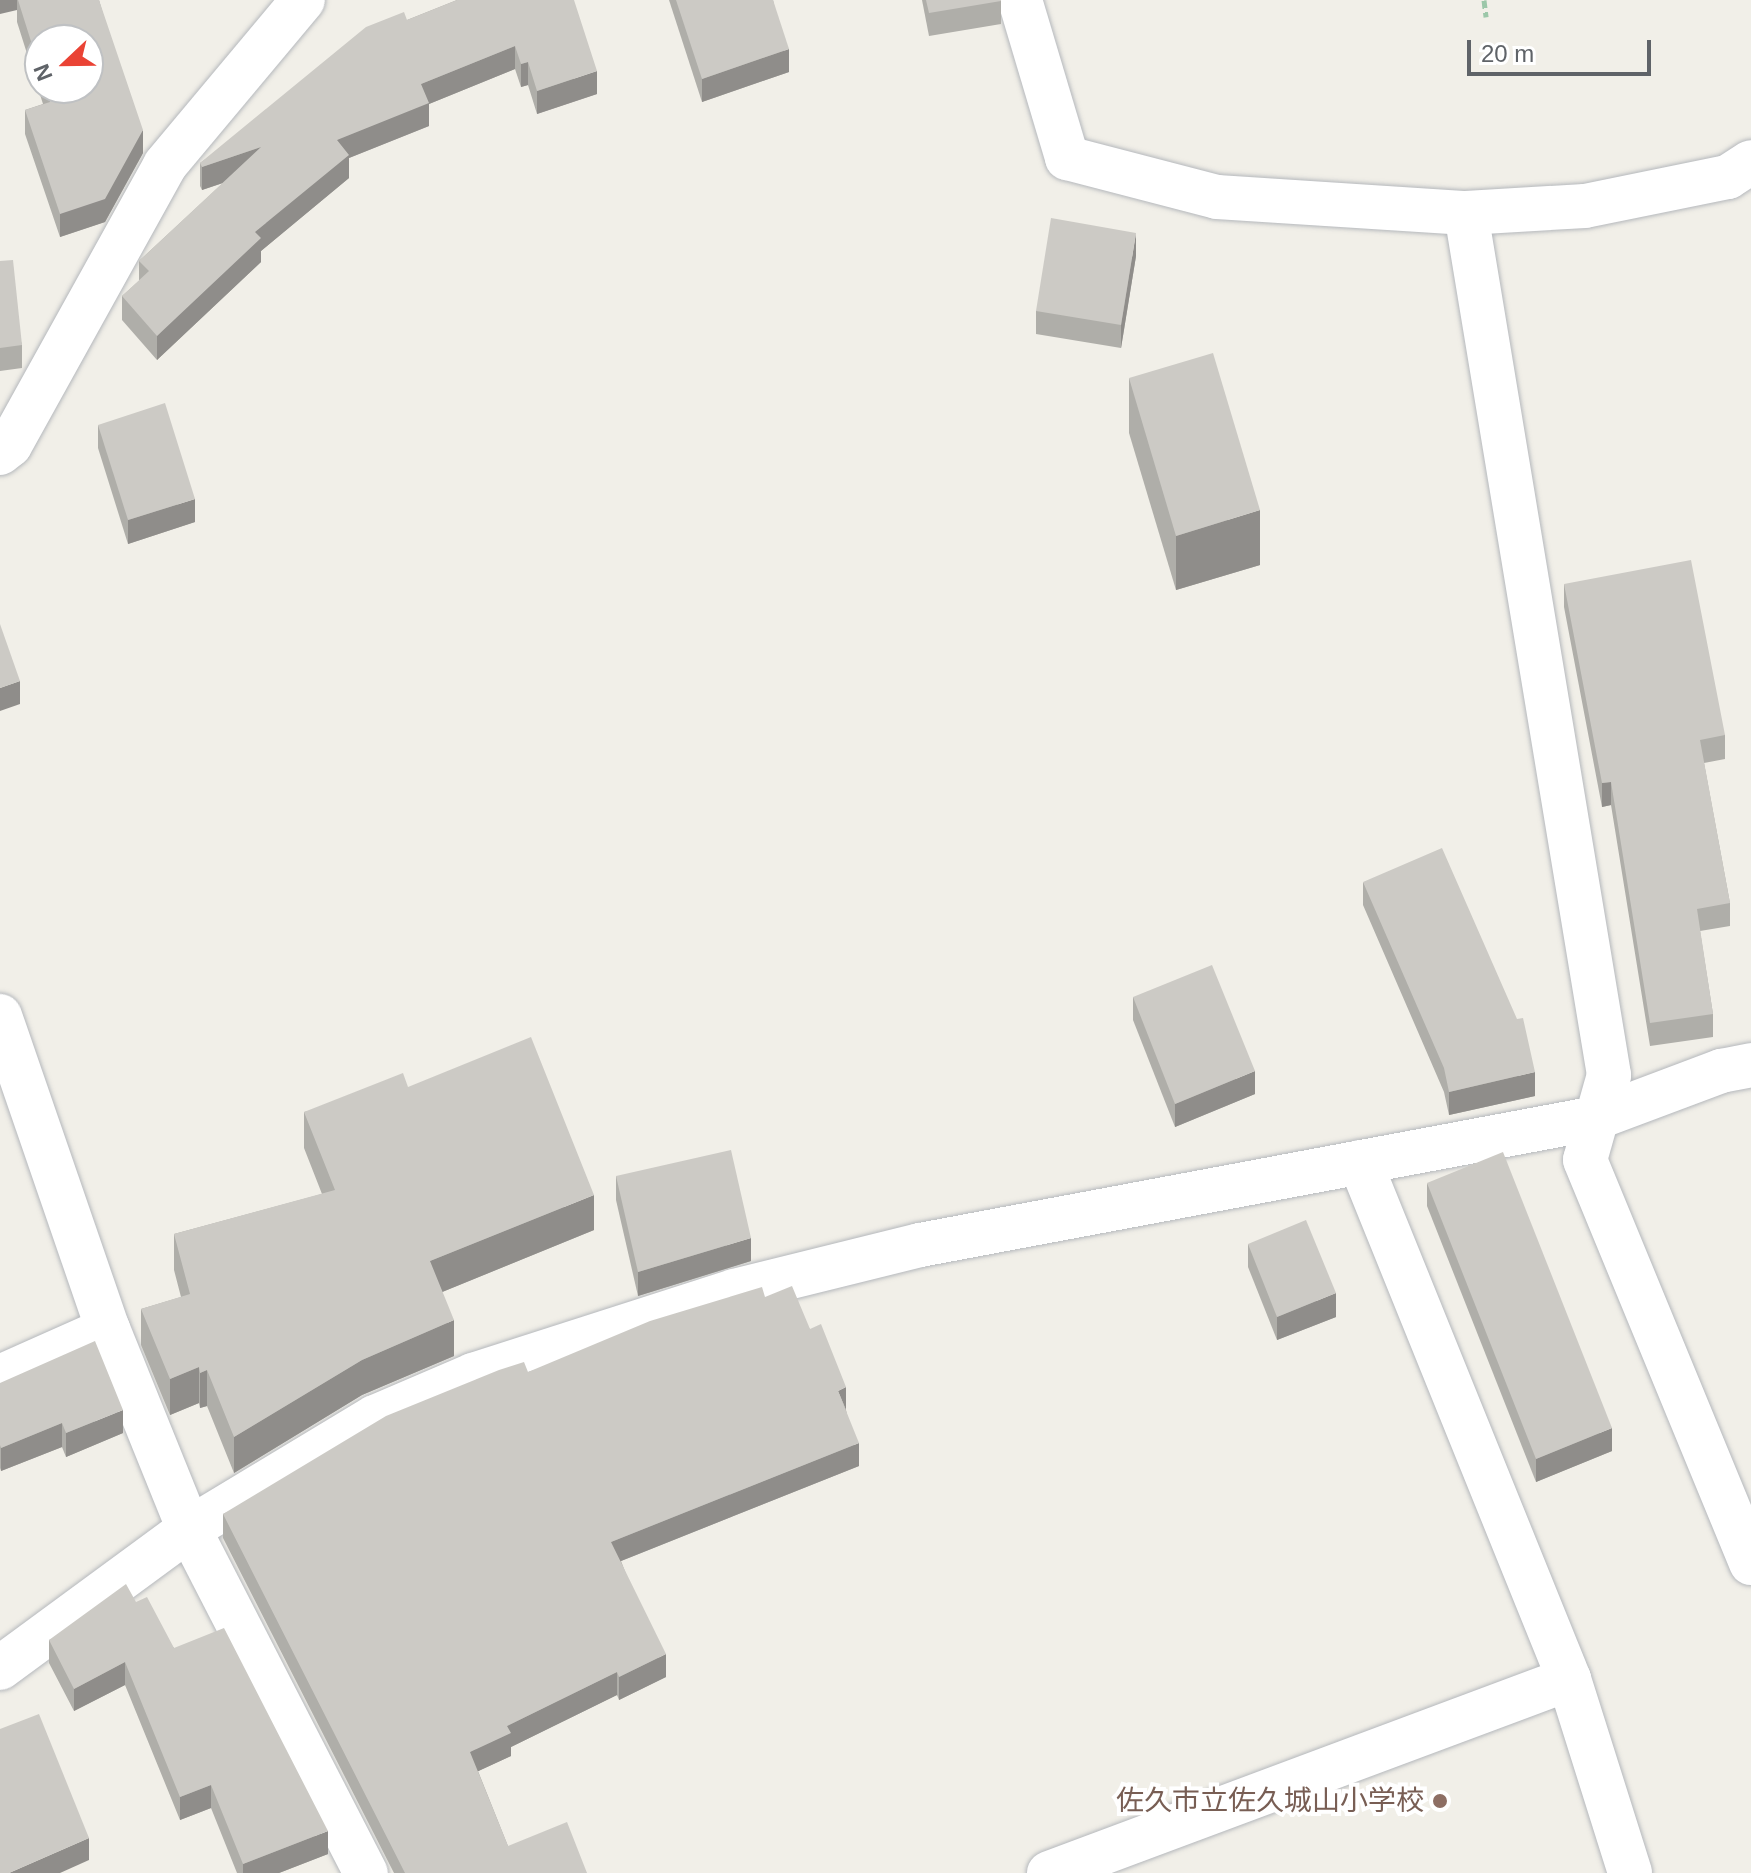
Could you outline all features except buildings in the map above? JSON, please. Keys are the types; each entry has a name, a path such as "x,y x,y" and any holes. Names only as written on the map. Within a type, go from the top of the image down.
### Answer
{"street":[{"path":"0,453 10,445 165,165 303,0"},
{"path":"1020,0 1067,158 1217,197 1466,213 1585,206 1728,177 1751,162"},
{"path":"1466,213 1609,1075 1585,1160 1751,1563"},
{"path":"0,1016 108,1329 189,1529 366,1873"},
{"path":"0,1668 189,1529 375,1417 473,1375 734,1291 920,1245 1596,1118 1721,1071 1751,1065"},
{"path":"1360,1162 1569,1679 1630,1873"},
{"path":"0,1377 108,1329"},
{"path":"1049,1873 1569,1679"}],"path":[{"path":"1484,0 1486,17"}],"place":[{"name":"佐久市立佐久城山小学校","path":"1440,1801"}]}
